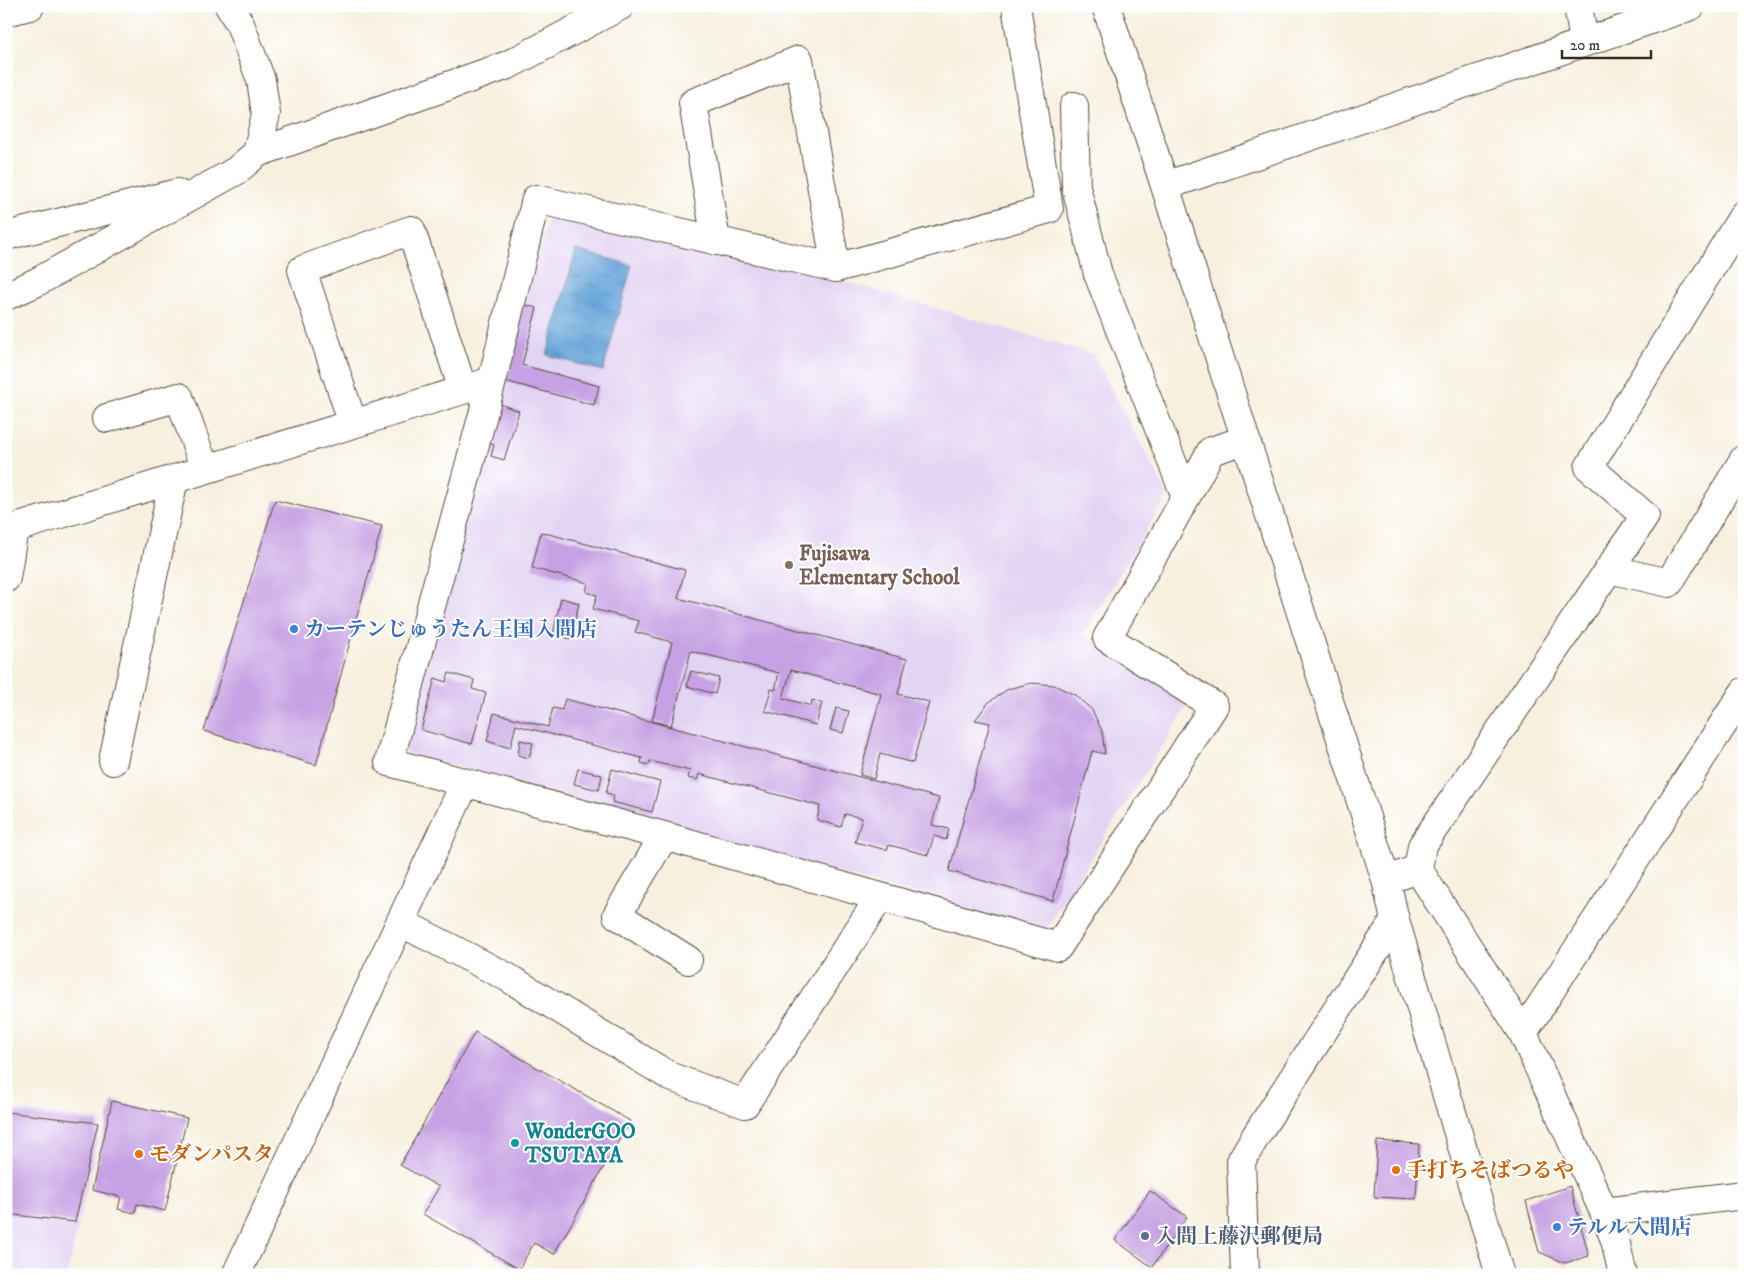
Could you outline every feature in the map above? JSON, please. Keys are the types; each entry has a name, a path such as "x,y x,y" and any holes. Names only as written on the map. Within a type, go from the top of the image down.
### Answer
{"street":[{"path":"6,12 30,6"},
{"path":"229,6 240,24 261,80 266,114 257,152"},
{"path":"6,296 37,282 236,171 257,152 508,65 620,6"},
{"path":"1016,6 1049,209 836,268 536,199 492,381 389,762 664,836 1058,947 1214,706 1107,638 1210,451 1245,440"},
{"path":"1106,6 1386,880 1395,920 1500,1275"},
{"path":"1578,6 1584,42"},
{"path":"1165,186 1680,8"},
{"path":"716,241 693,103 798,60 836,268"},
{"path":"1074,106 1076,187 1098,274 1186,497"},
{"path":"6,236 211,184"},
{"path":"1623,1275 1616,1240 1523,1033 1418,869 1422,846 1645,516 1589,467 1744,214"},
{"path":"353,424 302,270 410,230 463,390"},
{"path":"6,578 10,530 492,381"},
{"path":"107,418 179,397 205,469"},
{"path":"1609,569 1669,583 1744,459"},
{"path":"113,761 174,479"},
{"path":"1523,1033 1740,707"},
{"path":"236,1275 465,783"},
{"path":"664,836 617,915 688,960"},
{"path":"1386,880 1418,869"},
{"path":"400,922 507,977 671,1077 745,1104 880,897"},
{"path":"1245,1275 1241,1161 1262,1125 1395,920"},
{"path":"1604,1212 1744,1195"}],"shaded area":[{"name":"Fujisawa Elementary School","path":"549,214 840,280 1093,354 1168,495 1083,634 1188,705 1045,931 401,751"},
{"path":"6,1109 102,1120 67,1275 6,1275"}],"water":[{"path":"576,250 632,265 603,371 547,355"}],"building":[{"path":"518,303 537,308 522,365 599,386 594,405 497,379"},
{"path":"500,404 519,411 504,460 491,456 494,445 488,443"},
{"name":"カーテンじゅうたん王国入間店","path":"275,500 382,526 316,765 204,731"},
{"path":"541,532 685,570 678,598 907,659 898,694 929,702 913,763 880,754 874,779 860,775 881,694 791,670 783,698 811,706 812,700 822,703 816,725 765,711 771,689 775,690 779,673 691,651 671,726 652,721 672,642 635,632 639,621 593,609 597,595 586,592 588,583 532,568"},
{"path":"561,598 579,603 571,639 553,634"},
{"path":"691,671 719,678 715,694 687,686"},
{"path":"449,673 474,680 472,689 486,693 472,744 421,730 435,678 446,682"},
{"path":"1031,683 1054,685 1075,695 1092,710 1102,731 1105,754 1092,751 1053,901 949,871 990,723 975,720 989,702 1008,689"},
{"path":"565,699 939,798 932,825 949,829 946,840 934,836 928,855 889,845 887,850 855,842 862,818 845,814 841,827 817,820 820,806 699,774 697,780 688,778 690,771 650,761 649,765 641,763 642,758 516,725 510,748 487,741 494,713 548,727 553,708 562,710"},
{"path":"836,708 849,711 843,733 830,730"},
{"path":"520,740 533,743 529,758 518,755"},
{"path":"578,769 602,775 599,790 574,784"},
{"path":"612,769 660,782 652,812 612,802 614,795 606,793"},
{"name":"WonderGOO TSUTAYA","path":"475,1032 630,1121 554,1254 534,1243 519,1269 423,1214 439,1187 400,1165"},
{"name":"モダンパスタ","path":"112,1101 187,1118 165,1211 137,1204 135,1213 118,1209 121,1197 92,1190"},
{"path":"6,1112 98,1123 75,1222 6,1214"},
{"name":"手打ちそばつるや","path":"1377,1141 1419,1144 1416,1199 1374,1197"},
{"name":"テルル入間店","path":"1570,1186 1589,1256 1565,1263 1539,1252 1526,1201"},
{"path":"1150,1191 1187,1217 1152,1267 1115,1240"}],"place":[{"name":"Fujisawa Elementary School","path":"789,565"},
{"name":"カーテンじゅうたん王国入間店","path":"294,629"},
{"name":"WonderGOO TSUTAYA","path":"515,1143"},
{"name":"モダンパスタ","path":"139,1154"},
{"name":"手打ちそばつるや","path":"1396,1170"},
{"name":"テルル入間店","path":"1557,1227"},
{"name":"入間上藤沢郵便局","path":"1145,1236"}]}
